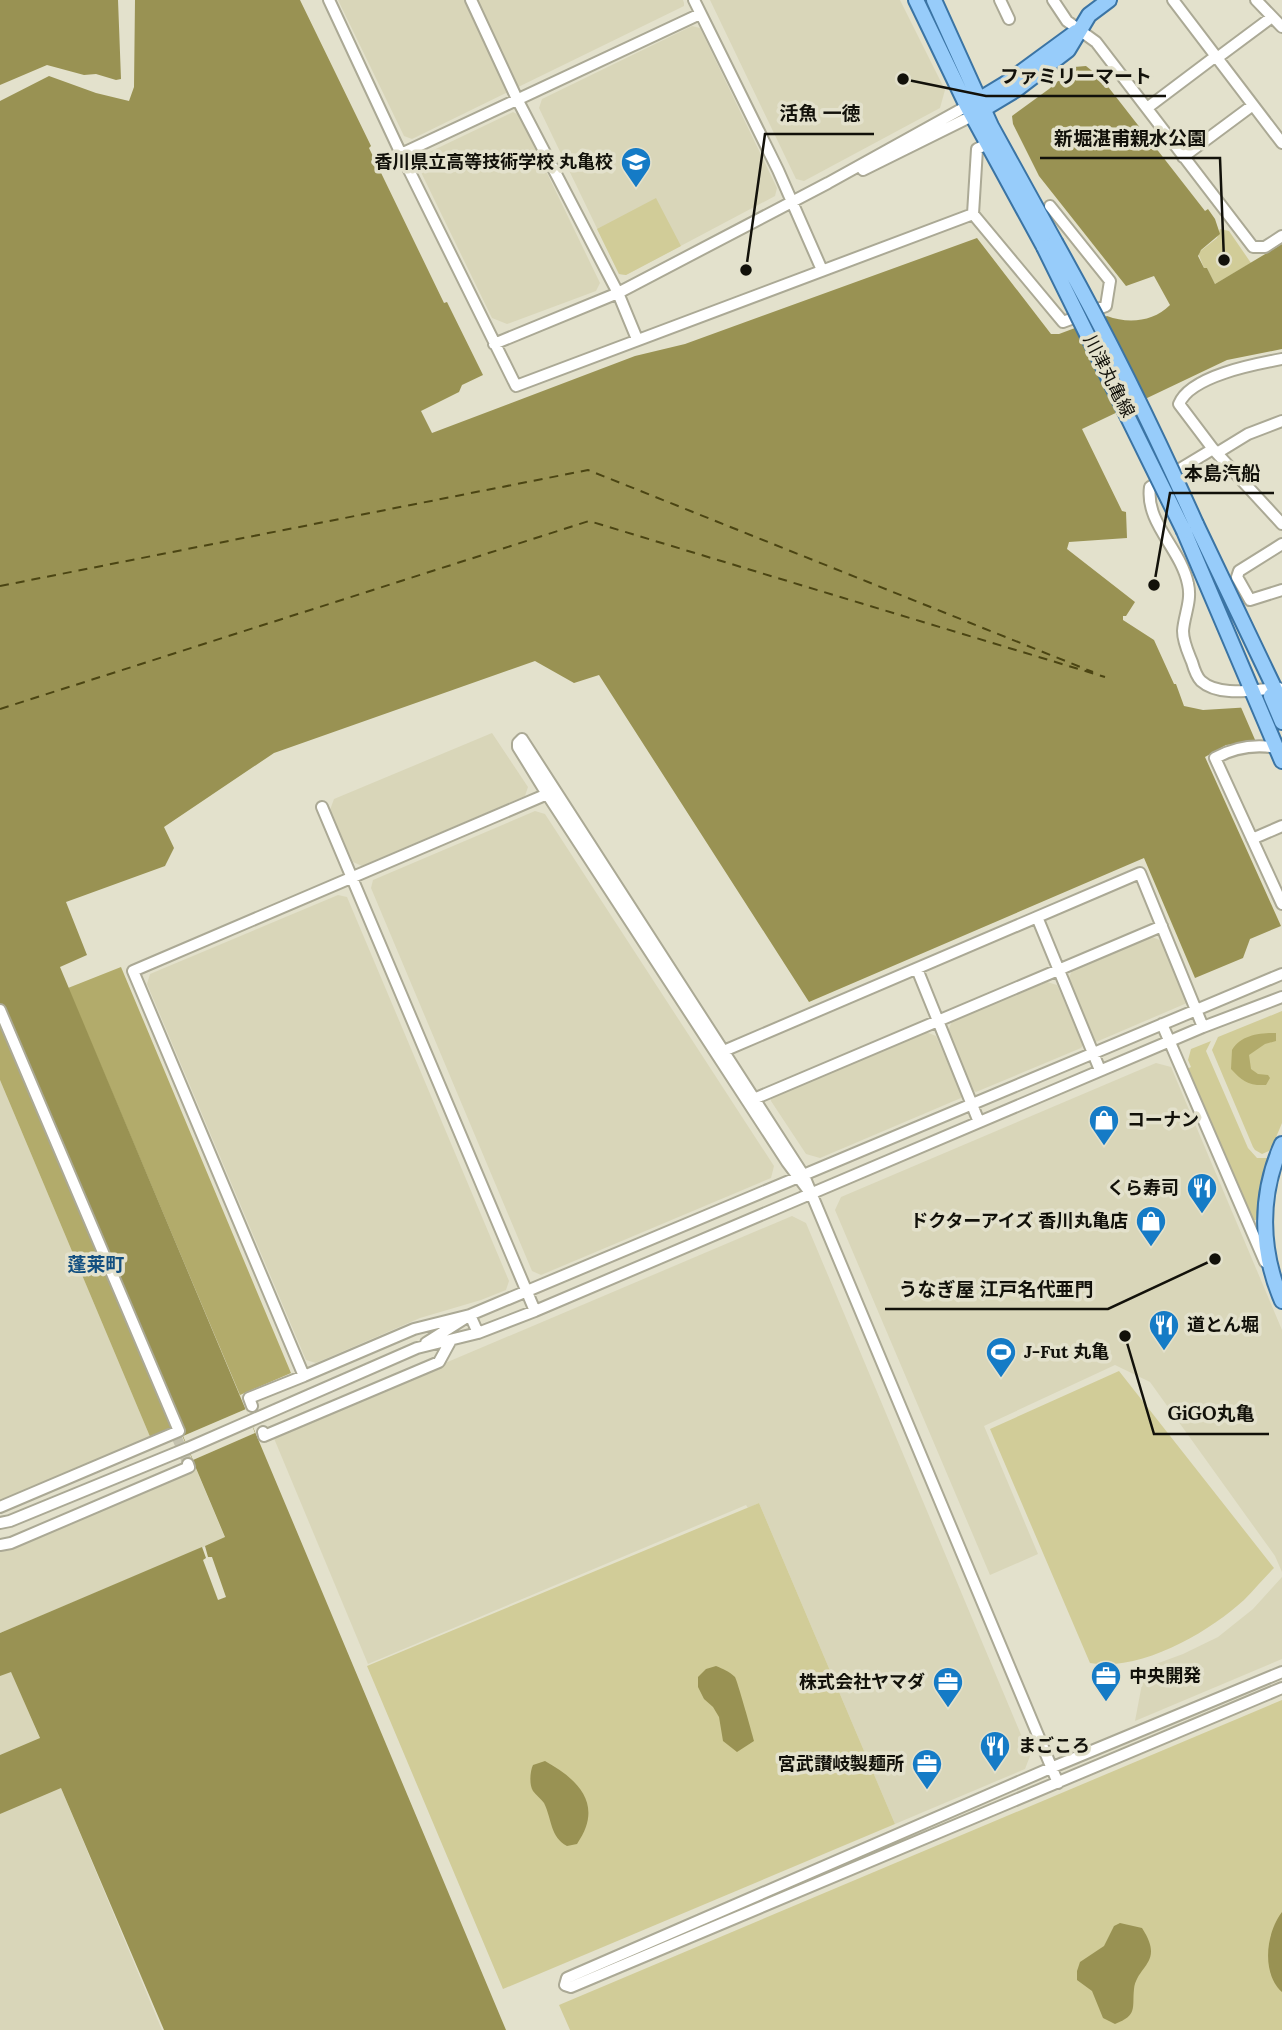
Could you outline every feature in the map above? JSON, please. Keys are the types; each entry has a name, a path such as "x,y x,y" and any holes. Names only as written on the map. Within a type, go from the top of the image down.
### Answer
{"main road":[{"name":"川津丸亀線","path":"916,0 1050,244"},
{"name":"川津丸亀線","path":"934,0 976,108 987,144 1094,310 1150,422 1190,527 1271,696 1277,749"},
{"path":"976,108 1017,89 1068,50 1089,15 1109,0"},
{"name":"川津丸亀線","path":"1190,527 1271,696"},
{"path":"1271,696 1282,722"},
{"path":"1282,1144 1271,1173 1265,1216 1265,1248 1282,1301"}],"street":[{"path":"329,0 401,154 516,386 974,214"},
{"path":"471,0 517,99 618,293 637,339"},
{"path":"694,0 793,201 822,270"},
{"path":"1000,0 1009,19"},
{"path":"1053,0 1068,21 1096,42 1253,247 1265,247 1282,236"},
{"path":"1173,0 1282,143"},
{"path":"1256,0 1282,27"},
{"path":"401,154 700,14"},
{"path":"1147,108 1272,17"},
{"path":"1183,157 1253,105"},
{"path":"494,344 618,293 828,183 861,171 976,108"},
{"path":"987,144 977,149 974,214 1063,321 1105,306 1110,281 1050,206"},
{"path":"1281,362 1234,369 1208,379 1180,399 1180,407 1215,451 1282,524"},
{"path":"1271,696 1214,688 1197,677 1183,635 1189,605 1188,582 1149,503 1150,487 1255,431 1282,421"},
{"path":"1282,544 1239,570 1237,577 1250,600 1282,590"},
{"path":"1277,749 1261,745 1229,750 1215,758 1282,904"},
{"path":"304,1376 133,971 550,793 811,1194 1058,1783"},
{"path":"322,807 535,1311"},
{"path":"1252,839 1282,826"},
{"path":"720,1052 1140,873 1203,1027"},
{"path":"1037,917 1100,1070"},
{"path":"750,1100 1162,926"},
{"path":"916,969 979,1122"},
{"path":"417,1349 470,1315 527,1290 1282,974"},
{"path":"3,1524 417,1349 478,1333 535,1311 1100,1070 1282,996"},
{"path":"0,1010 179,1432 176,1436 0,1507"},
{"path":"1162,1024 1275,1284"},
{"path":"253,1406 249,1398 414,1329 470,1315"},
{"path":"470,1315 478,1333"},
{"path":"263,1432 264,1436 439,1362 452,1340"},
{"path":"0,1545 11,1543 189,1467 188,1464"},
{"path":"1282,1672 567,1978 565,1985 571,1987 1282,1688"}],"shaded area":[{"path":"0,0 118,0 121,79 96,74 84,75 47,65 0,85"},
{"path":"135,0 300,0 444,303 447,302 483,375 462,385 459,392 421,411 432,433 635,356 685,344 977,238 1051,334 1059,334 1107,316 1132,321 1156,315 1170,305 1154,276 1126,286 1039,176 1013,124 1012,116 1074,67 1086,66 1102,79 1205,211 1208,209 1215,219 1220,234 1201,250 1198,256 1215,284 1282,244 1282,349 1227,360 1082,429 1122,511 1126,512 1127,538 1069,542 1067,549 1135,602 1126,616 1123,616 1123,620 1154,640 1184,706 1203,710 1282,705 1261,741 1226,745 1205,757 1281,926 1250,939 1243,958 1195,978 1144,858 809,1002 599,675 574,683 535,661 274,753 164,827 174,848 165,866 66,902 87,955 60,967 506,2030 164,2030 61,1788 0,1814 0,1755 40,1738 11,1672 0,1676 0,1633 202,1547 206,1558 203,1560 218,1600 226,1597 212,1557 208,1557 205,1546 225,1537 0,1003 0,101 49,76 96,93 129,101 134,87"},
{"path":"338,0 683,0 684,6 412,139 404,136"},
{"path":"710,0 900,0 945,90 940,108 804,181 796,179"},
{"path":"692,26 700,28 777,188 775,196 626,275 619,274 539,108 542,99"},
{"path":"513,112 519,115 600,283 596,291 507,324 492,318 417,164 419,157"},
{"path":"656,198 681,246 626,275 619,274 597,229"},
{"path":"1220,229 1229,231 1251,263 1215,284 1198,253 1217,238"},
{"path":"492,733 528,787 525,796 362,866 353,862 330,810 334,799"},
{"path":"535,811 545,814 774,1166 771,1178 541,1275 532,1271 371,888 373,880"},
{"path":"338,895 347,897 509,1281 506,1290 420,1318 316,1363 306,1360 147,984 150,974"},
{"path":"1152,937 1162,941 1187,1003 1094,1041 1068,981 1072,970"},
{"path":"121,967 291,1373 240,1395 68,988"},
{"path":"1047,982 1057,985 1083,1045 1081,1048 974,1091 948,1031 952,1021"},
{"path":"1282,1011 1282,1123 1272,1147 1262,1154 1253,1147 1212,1050 1218,1037"},
{"path":"0,1018 173,1426 151,1439 0,1080"},
{"path":"926,1032 936,1036 961,1098 820,1158 806,1154 771,1097"},
{"path":"1276,1033 1276,1041 1265,1044 1249,1055 1251,1069 1270,1078 1266,1085 1246,1082 1231,1069 1232,1050 1240,1041 1257,1034"},
{"path":"1211,1041 1206,1051 1248,1148 1257,1158 1270,1158 1256,1220 1252,1220 1187,1069 1191,1067 1188,1060 1191,1049"},
{"path":"1156,1063 1171,1067 1282,1330 1282,1572 1275,1556 1150,1382 1115,1365 984,1426 1038,1554 990,1575 835,1210 841,1197"},
{"path":"0,1080 151,1439 0,1504"},
{"path":"792,1216 806,1223 1030,1756 1025,1769 895,1824 759,1503 748,1508 746,1505 368,1664 273,1436"},
{"path":"1119,1371 1274,1568 1229,1613 1193,1637 1151,1656 1130,1662 1090,1663 990,1429"},
{"path":"196,1469 225,1538 0,1633 0,1552"},
{"path":"759,1503 895,1824 503,1989 367,1666"},
{"path":"1282,1577 1282,1659 1135,1721 1145,1668 1218,1637 1253,1609"},
{"path":"0,1645 61,1788 162,2030 0,2030"},
{"path":"716,1666 735,1677 754,1741 737,1752 723,1741 719,1717 698,1687 698,1677 706,1669"},
{"path":"1282,1700 1282,2030 570,2030 559,2005"},
{"path":"545,1761 568,1776 584,1795 588,1817 585,1830 577,1844 567,1846 557,1838 544,1803 532,1788 530,1778 533,1765"},
{"path":"1282,1912 1282,1992 1271,1974 1268,1953 1272,1931"},
{"path":"1120,1923 1142,1928 1151,1949 1148,1963 1136,1981 1131,2014 1115,2024 1103,2018 1092,1991 1077,1980 1077,1971 1080,1962 1104,1946 1114,1926"}],"pier":[{"path":"1282,704 1282,741 1256,742 1240,705"},
{"path":"246,1409 255,1433 193,1460 183,1436"}],"ferry route":[{"path":"0,586 588,470 1093,672"},
{"path":"0,709 589,521 1105,677"}],"tunnel":[{"path":"177,1438 188,1464"}],"place":[{"name":"ファミリーマート","path":"903,79"},
{"name":"香川県立高等技術学校 丸亀校","path":"636,189"},
{"name":"新堀湛甫親水公園","path":"1224,260"},
{"name":"活魚 一徳","path":"746,270"},
{"name":"本島汽船","path":"1154,585"},
{"name":"コーナン","path":"1104,1147"},
{"name":"くら寿司","path":"1202,1215"},
{"name":"ドクターアイズ 香川丸亀店","path":"1151,1248"},
{"name":"うなぎ屋 江戸名代亜門","path":"1215,1259"},
{"name":"GiGO丸亀","path":"1125,1336"},
{"name":"道とん堀","path":"1164,1352"},
{"name":"J-Fut 丸亀","path":"1001,1379"},
{"name":"中央開発","path":"1106,1703"},
{"name":"株式会社ヤマダ","path":"948,1709"},
{"name":"まごころ","path":"995,1773"},
{"name":"宮武讃岐製麺所","path":"927,1791"}],"district":[{"name":"蓬莱町","path":"96,1264"}]}
